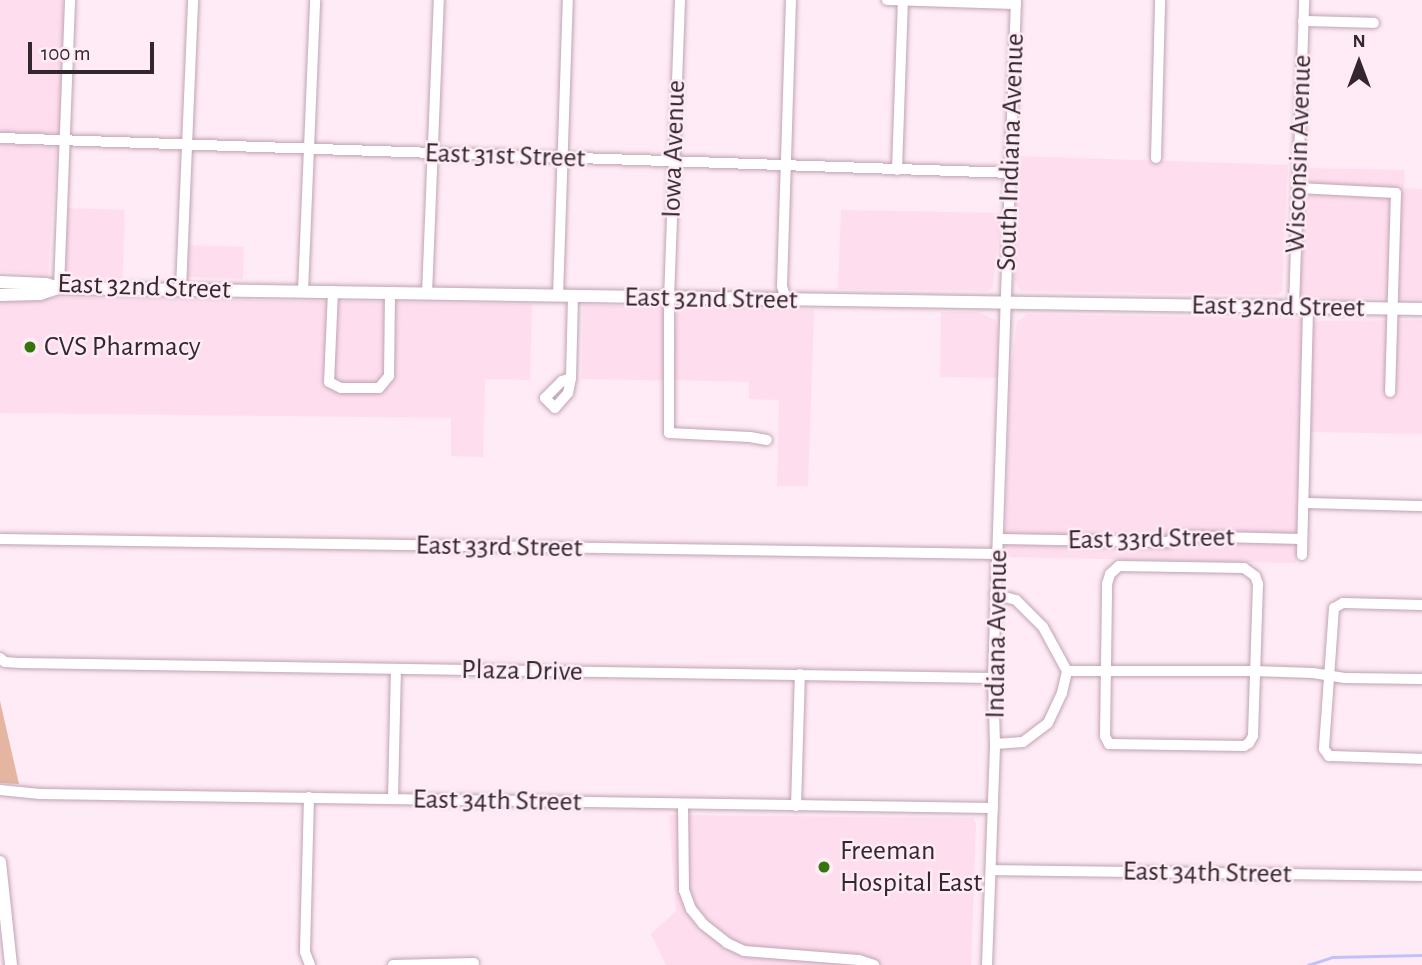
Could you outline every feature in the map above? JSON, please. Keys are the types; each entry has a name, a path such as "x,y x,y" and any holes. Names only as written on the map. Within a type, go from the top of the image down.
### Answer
{"main road":[{"name":"East 32nd Street","path":"0,282 46,284 59,288 1422,309"},
{"path":"0,295 40,294 59,288"},
{"path":"0,862 11,965"}],"street":[{"path":"59,288 70,0"},
{"path":"181,289 193,0"},
{"path":"303,291 315,0"},
{"path":"426,294 439,0"},
{"path":"558,296 568,0"},
{"name":"Iowa Avenue","path":"680,0 669,299 668,433 767,440"},
{"path":"786,300 782,286 791,0"},
{"path":"887,0 1016,2"},
{"path":"897,170 903,0"},
{"path":"1156,158 1160,0"},
{"name":"Wisconsin Avenue","path":"1294,307 1304,0"},
{"name":"South Indiana Avenue","path":"1007,303 1016,2"},
{"path":"1303,21 1374,23"},
{"name":"East 31st Street","path":"0,138 1010,173"},
{"path":"1298,188 1396,193 1390,392"},
{"path":"333,291 329,382 341,388 379,388 389,376 390,293"},
{"path":"571,378 573,296"},
{"name":"Indiana Avenue","path":"988,965 995,744 995,594 1000,539 1007,303"},
{"path":"1302,555 1308,308"},
{"path":"1304,503 1422,506"},
{"name":"East 33rd Street","path":"1000,539 1169,542 1174,536 1302,539"},
{"name":"East 33rd Street","path":"0,539 998,554"},
{"path":"1119,566 1244,568 1255,576 1258,584 1253,671 1253,736 1244,746 1109,744 1104,736 1107,584 1110,573 1119,566"},
{"path":"995,594 1016,600 1038,622 1052,639 1067,671 1059,703 1048,723 1023,741 995,744"},
{"path":"1422,605 1343,603 1334,608 1324,748 1329,756 1422,759"},
{"name":"Plaza Drive","path":"0,658 5,662 52,663 993,678"},
{"path":"393,799 396,669"},
{"path":"1067,671 1253,671 1422,680"},
{"path":"796,806 800,674"},
{"name":"East 34th Street","path":"0,790 993,808"},
{"path":"309,797 305,952 310,965"},
{"path":"683,804 682,872 687,901 703,924 727,943 744,951 859,960 874,965"},
{"name":"East 34th Street","path":"991,870 1422,876"},
{"path":"393,965 474,963"}],"shaded area":[{"path":"0,0 63,0 63,133 0,133"},
{"path":"0,144 57,148 48,275 0,271"},
{"path":"1017,156 1288,165 1282,292 1277,295 1021,291 1014,279"},
{"path":"1304,168 1405,170 1404,188 1422,189 1422,299 1304,297 1299,293"},
{"path":"67,208 125,210 123,278 65,276"},
{"path":"841,210 1001,213 993,287 987,291 838,289"},
{"path":"189,245 244,247 243,279 188,277"},
{"path":"18,297 532,304 530,380 485,379 483,457 451,456 451,418 0,413 0,299"},
{"path":"583,305 665,306 664,380 582,379"},
{"path":"685,307 814,310 808,486 777,486 779,400 749,399 749,382 673,380 676,313"},
{"path":"941,312 978,312 995,320 998,327 998,378 940,377"},
{"path":"1027,314 1301,319 1303,324 1296,563 1005,557 1010,374 1017,322"},
{"path":"1422,320 1422,434 1311,432 1313,325 1316,321"},
{"path":"0,701 19,784 0,783"},
{"name":"Freeman Hospital East","path":"669,815 973,818 976,824 971,965 666,965 651,934 676,911"}],"waterway":[{"path":"1308,965 1332,957 1422,955"}],"place":[{"name":"CVS Pharmacy","path":"30,347"},
{"name":"Freeman Hospital East","path":"824,867"}]}
